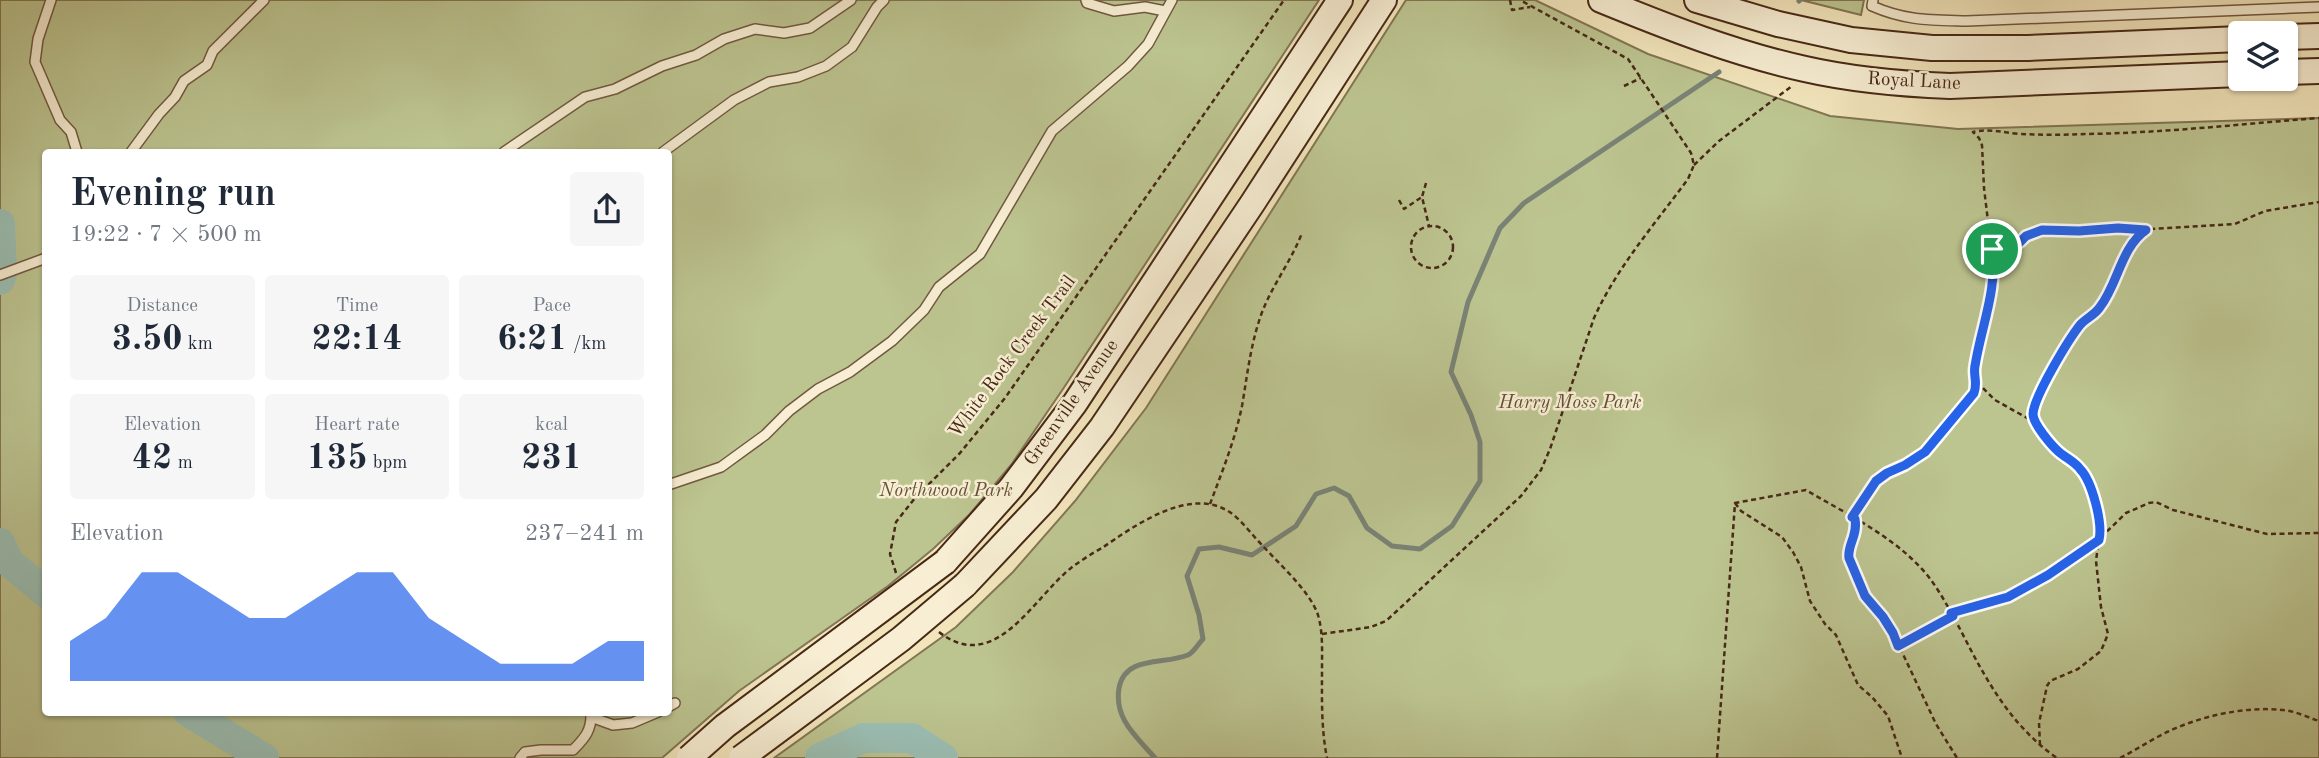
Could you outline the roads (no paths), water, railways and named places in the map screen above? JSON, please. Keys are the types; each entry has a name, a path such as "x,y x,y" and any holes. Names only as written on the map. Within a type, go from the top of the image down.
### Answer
{"main road":[{"name":"Greenville Avenue","path":"689,758 724,726 945,562 1011,488 1075,403 1340,0"},
{"name":"Greenville Avenue","path":"741,758 901,639 965,585 1046,499 1080,457 1252,204 1384,0"},
{"name":"Royal Lane","path":"1601,0 1733,49 1804,69 1903,84 2016,85 2228,75"},
{"name":"Royal Lane","path":"1697,0 1746,11 1778,24 1851,40 1932,48 2028,48 2228,40"},
{"path":"1733,49 1746,11"},
{"path":"2298,37 2319,36"},
{"path":"2298,72 2319,71"},
{"path":"1221,182 1252,204"}],"lane":[{"path":"51,0 38,39 35,62 60,120 72,132 76,149"},
{"path":"133,149 175,97 184,81 207,65 213,51 264,0"},
{"path":"508,149 585,97 615,89 662,66 695,55 724,39 755,29 784,33 810,28 851,0"},
{"path":"667,149 734,100 769,82 798,77 826,66 852,47 884,0"},
{"path":"1086,0 1087,3 1114,11 1145,7 1165,11"},
{"path":"672,484 722,467 765,435 789,411 818,389 850,372 892,341 925,310 939,287 980,254 1052,131 1128,66 1148,44 1172,0"},
{"path":"1873,0 1872,6 1893,15 1939,20 2319,7"},
{"path":"0,275 42,260"},
{"path":"520,758 525,752 572,750 585,739 592,724 591,716"},
{"path":"593,716 613,725 632,723 649,716"}],"waterway":[{"path":"1155,758 1123,718 1118,699 1119,688 1129,670 1147,663 1188,655 1203,639 1187,576 1199,549 1219,547 1252,555 1296,526 1316,494 1334,488 1349,496 1367,528 1392,546 1420,549 1452,526 1480,481 1480,442 1451,372 1468,302 1500,228 1524,203 1719,72"},
{"path":"0,224 0,280"},
{"path":"0,543 9,562 42,590"},
{"path":"195,716 264,758"},
{"path":"820,758 864,738 912,738 943,758"}],"park label":[{"name":"Harry Moss Park","path":"1570,403"},
{"name":"Northwood Park","path":"946,491"}]}
